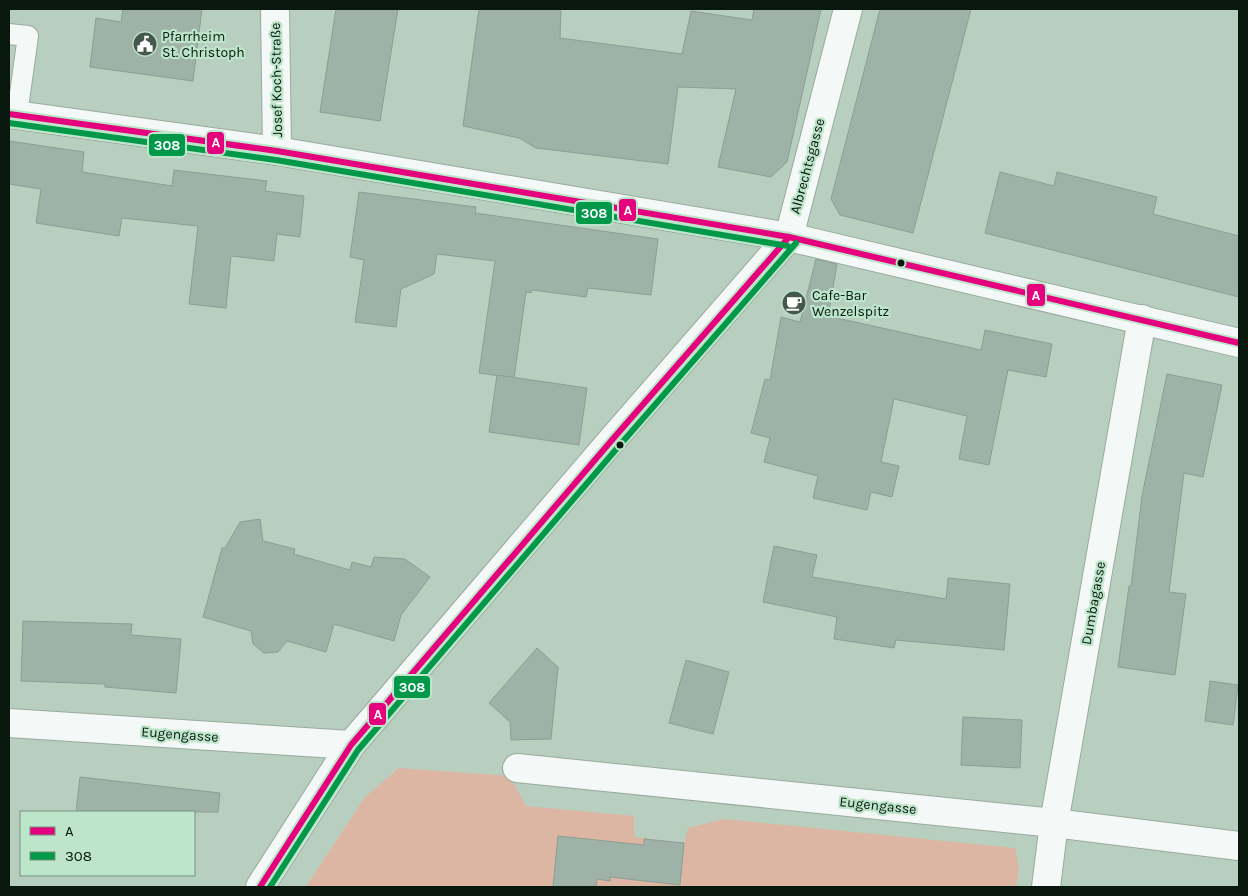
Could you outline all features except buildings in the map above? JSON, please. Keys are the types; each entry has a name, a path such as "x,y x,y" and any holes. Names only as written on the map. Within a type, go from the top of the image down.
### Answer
{"street":[{"name":"Josef Koch-Straße","path":"275,9 277,151"},
{"name":"Albrechtsgasse","path":"260,887 351,745 789,237 848,9"},
{"path":"13,115 277,151 789,237 1239,343"},
{"name":"Dumbagasse","path":"1046,887 1054,823 1142,319"},
{"name":"Eugengasse","path":"9,723 351,745"},
{"name":"Eugengasse","path":"517,768 1054,823 1239,846"}],"lane":[{"path":"9,34 28,36 13,115"}],"shaded area":[{"path":"399,768 510,776 526,806 634,816 634,837 684,843 688,828 724,819 1015,848 1019,869 1016,887 306,887 365,797"}],"transit line":[{"name":"A","path":"9,114 277,151 789,237 1239,343"},
{"name":"308","path":"9,123 276,160 788,246"},
{"name":"A","path":"260,887 351,745 789,237"},
{"name":"308","path":"270,887 358,750 796,243"}],"place":[{"name":"Pfarrheim St. Christoph","path":"145,44"},
{"name":"Cafe-Bar Wenzelspitz","path":"794,303"}]}
